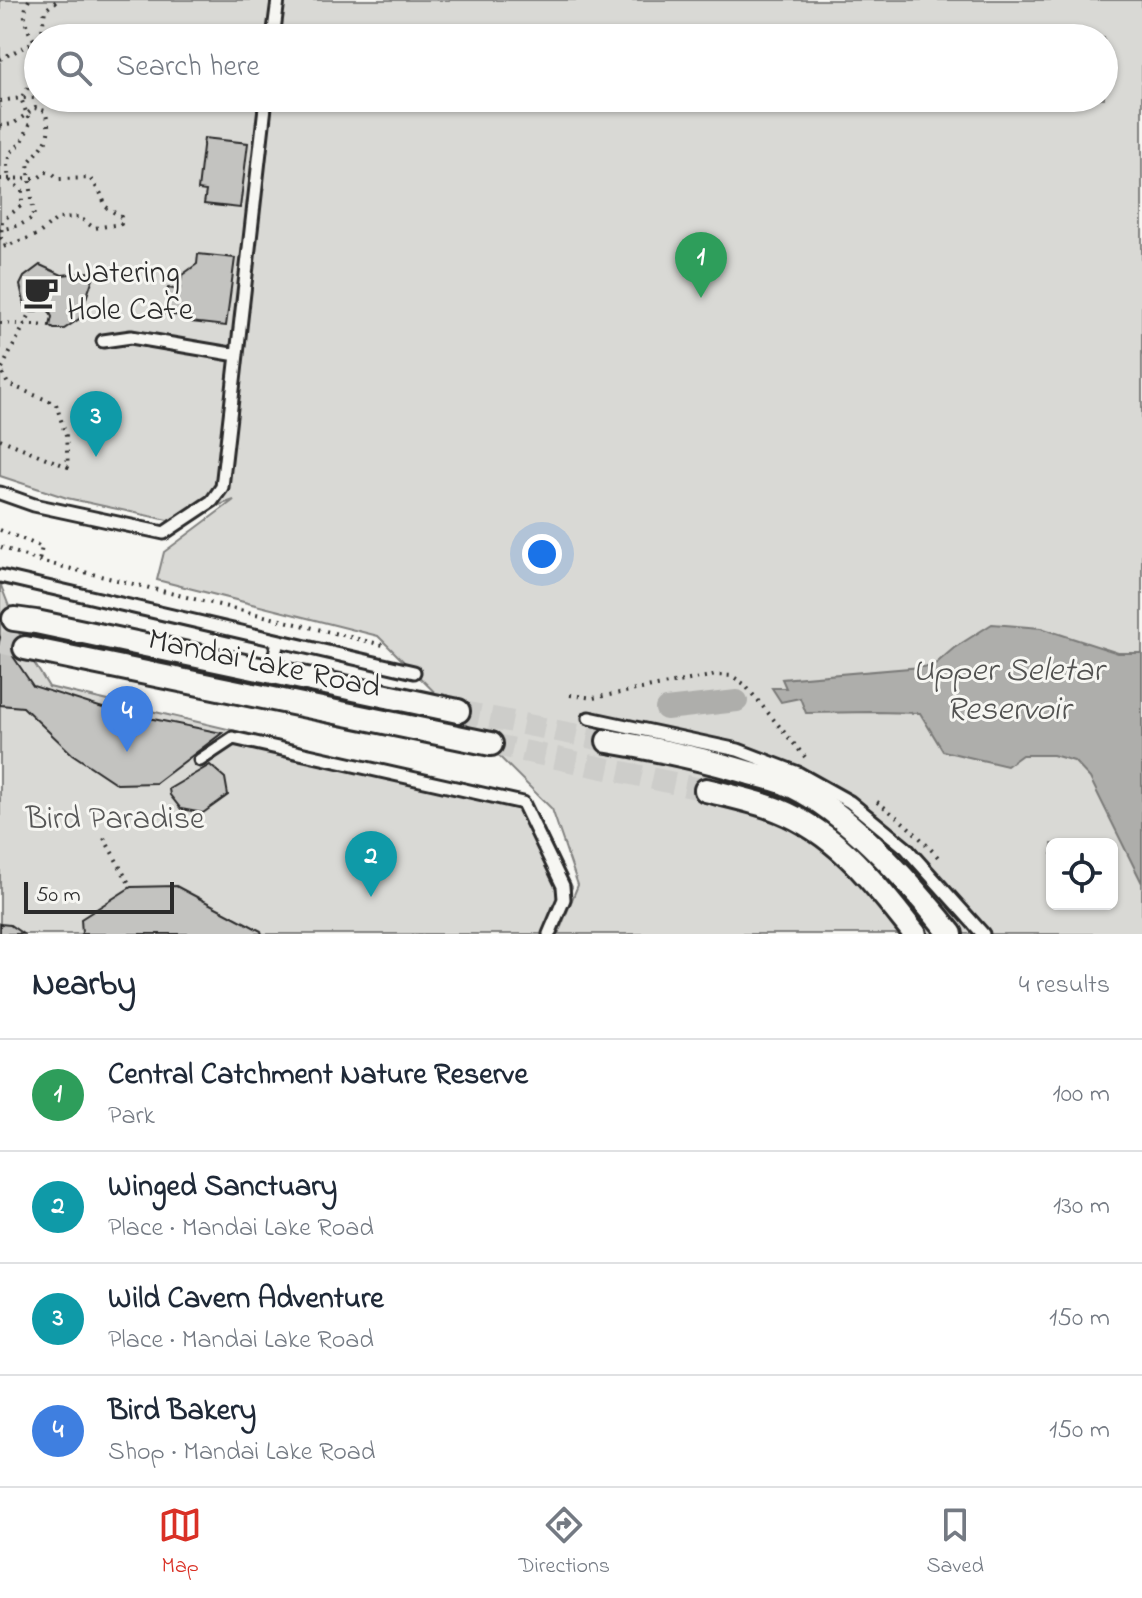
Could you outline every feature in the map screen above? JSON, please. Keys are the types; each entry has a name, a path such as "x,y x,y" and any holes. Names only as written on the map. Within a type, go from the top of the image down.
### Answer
{"street":[{"name":"Mandai Lake Road","path":"14,619 458,711"},
{"name":"Mandai Lake Road","path":"25,648 491,744"},
{"path":"608,741 726,765 785,783 814,799 838,814 889,864 951,934"},
{"path":"706,790 778,810 823,834 863,868 915,934"}],"lane":[{"path":"275,24 278,0"},
{"path":"0,493 34,505 164,533 212,501 222,487 264,112"},
{"path":"103,341 131,337 237,355"},
{"path":"0,576 414,672"},
{"path":"271,672 278,641"},
{"path":"589,718 738,750 798,773 850,802 906,848 983,934"},
{"path":"200,760 233,738 523,803 563,886 564,899 549,934"}],"path":[{"path":"26,24 25,7 29,0"},
{"path":"42,24 45,10 58,0"},
{"path":"0,59 24,48"},
{"path":"0,101 21,98 24,94"},
{"path":"21,98 24,106"},
{"path":"7,245 1,238 2,221 22,205 22,191 9,179 7,165 10,153 22,142 30,123 26,112"},
{"path":"0,126 13,124 30,112"},
{"path":"0,230 20,225 34,217 28,163 47,142 50,127 45,112"},
{"path":"0,179 38,178 46,172 59,179 90,178 106,207 121,217 121,224 94,228 79,217 58,218 37,235 0,248"},
{"path":"0,439 68,467 66,436 56,404 8,384 1,370 31,312"},
{"path":"0,323 50,326"},
{"path":"0,530 42,547 39,561"},
{"path":"1,547 39,561 387,646"},
{"path":"104,838 131,887"}],"green space":[{"path":"0,0 1142,0 1142,934 558,934 578,885 552,809 378,636 157,580 164,552 234,500 172,521 67,498 0,476"},
{"name":"Bird Paradise","path":"0,583 25,648 49,687 530,800 572,887 554,934 0,934"}],"water":[{"name":"Upper Seletar Reservoir","path":"992,624 1041,628 1118,653 1142,653 1142,883 1090,778 1074,761 1053,755 1022,755 1007,766 943,751 920,713 806,713 800,698 781,702 772,688 786,688 782,679 933,666 954,648"}],"building":[{"path":"204,138 248,143 240,208 204,204 206,191 198,190"},
{"path":"198,254 235,258 226,326 190,322 191,317 165,314 168,288 180,290 182,275 197,264"},
{"path":"40,265 62,275 88,272 94,275 79,319 64,329 50,326 52,317 48,309 31,312 25,306 20,285 24,277"},
{"path":"0,637 33,686 109,710 222,733 156,783 117,784 72,754 23,707 0,705"},
{"path":"210,765 225,778 228,795 203,813 181,809 169,789"},
{"path":"176,886 262,934 82,934 81,919 131,887"},
{"path":"0,924 10,925 23,934 0,934"}],"waterway":[{"path":"666,709 737,701"}],"tunnel":[{"path":"0,642 25,648"},
{"path":"458,711 608,741"},
{"path":"491,744 706,790"}],"place":[{"name":"Watering Hole Cafe","path":"41,292"},
{"name":"Central Catchment Nature Reserve","path":"701,298"},
{"name":"Wild Cavern Adventure","path":"96,457"},
{"name":"Bird Bakery","path":"127,752"},
{"name":"Winged Sanctuary","path":"371,897"}]}
